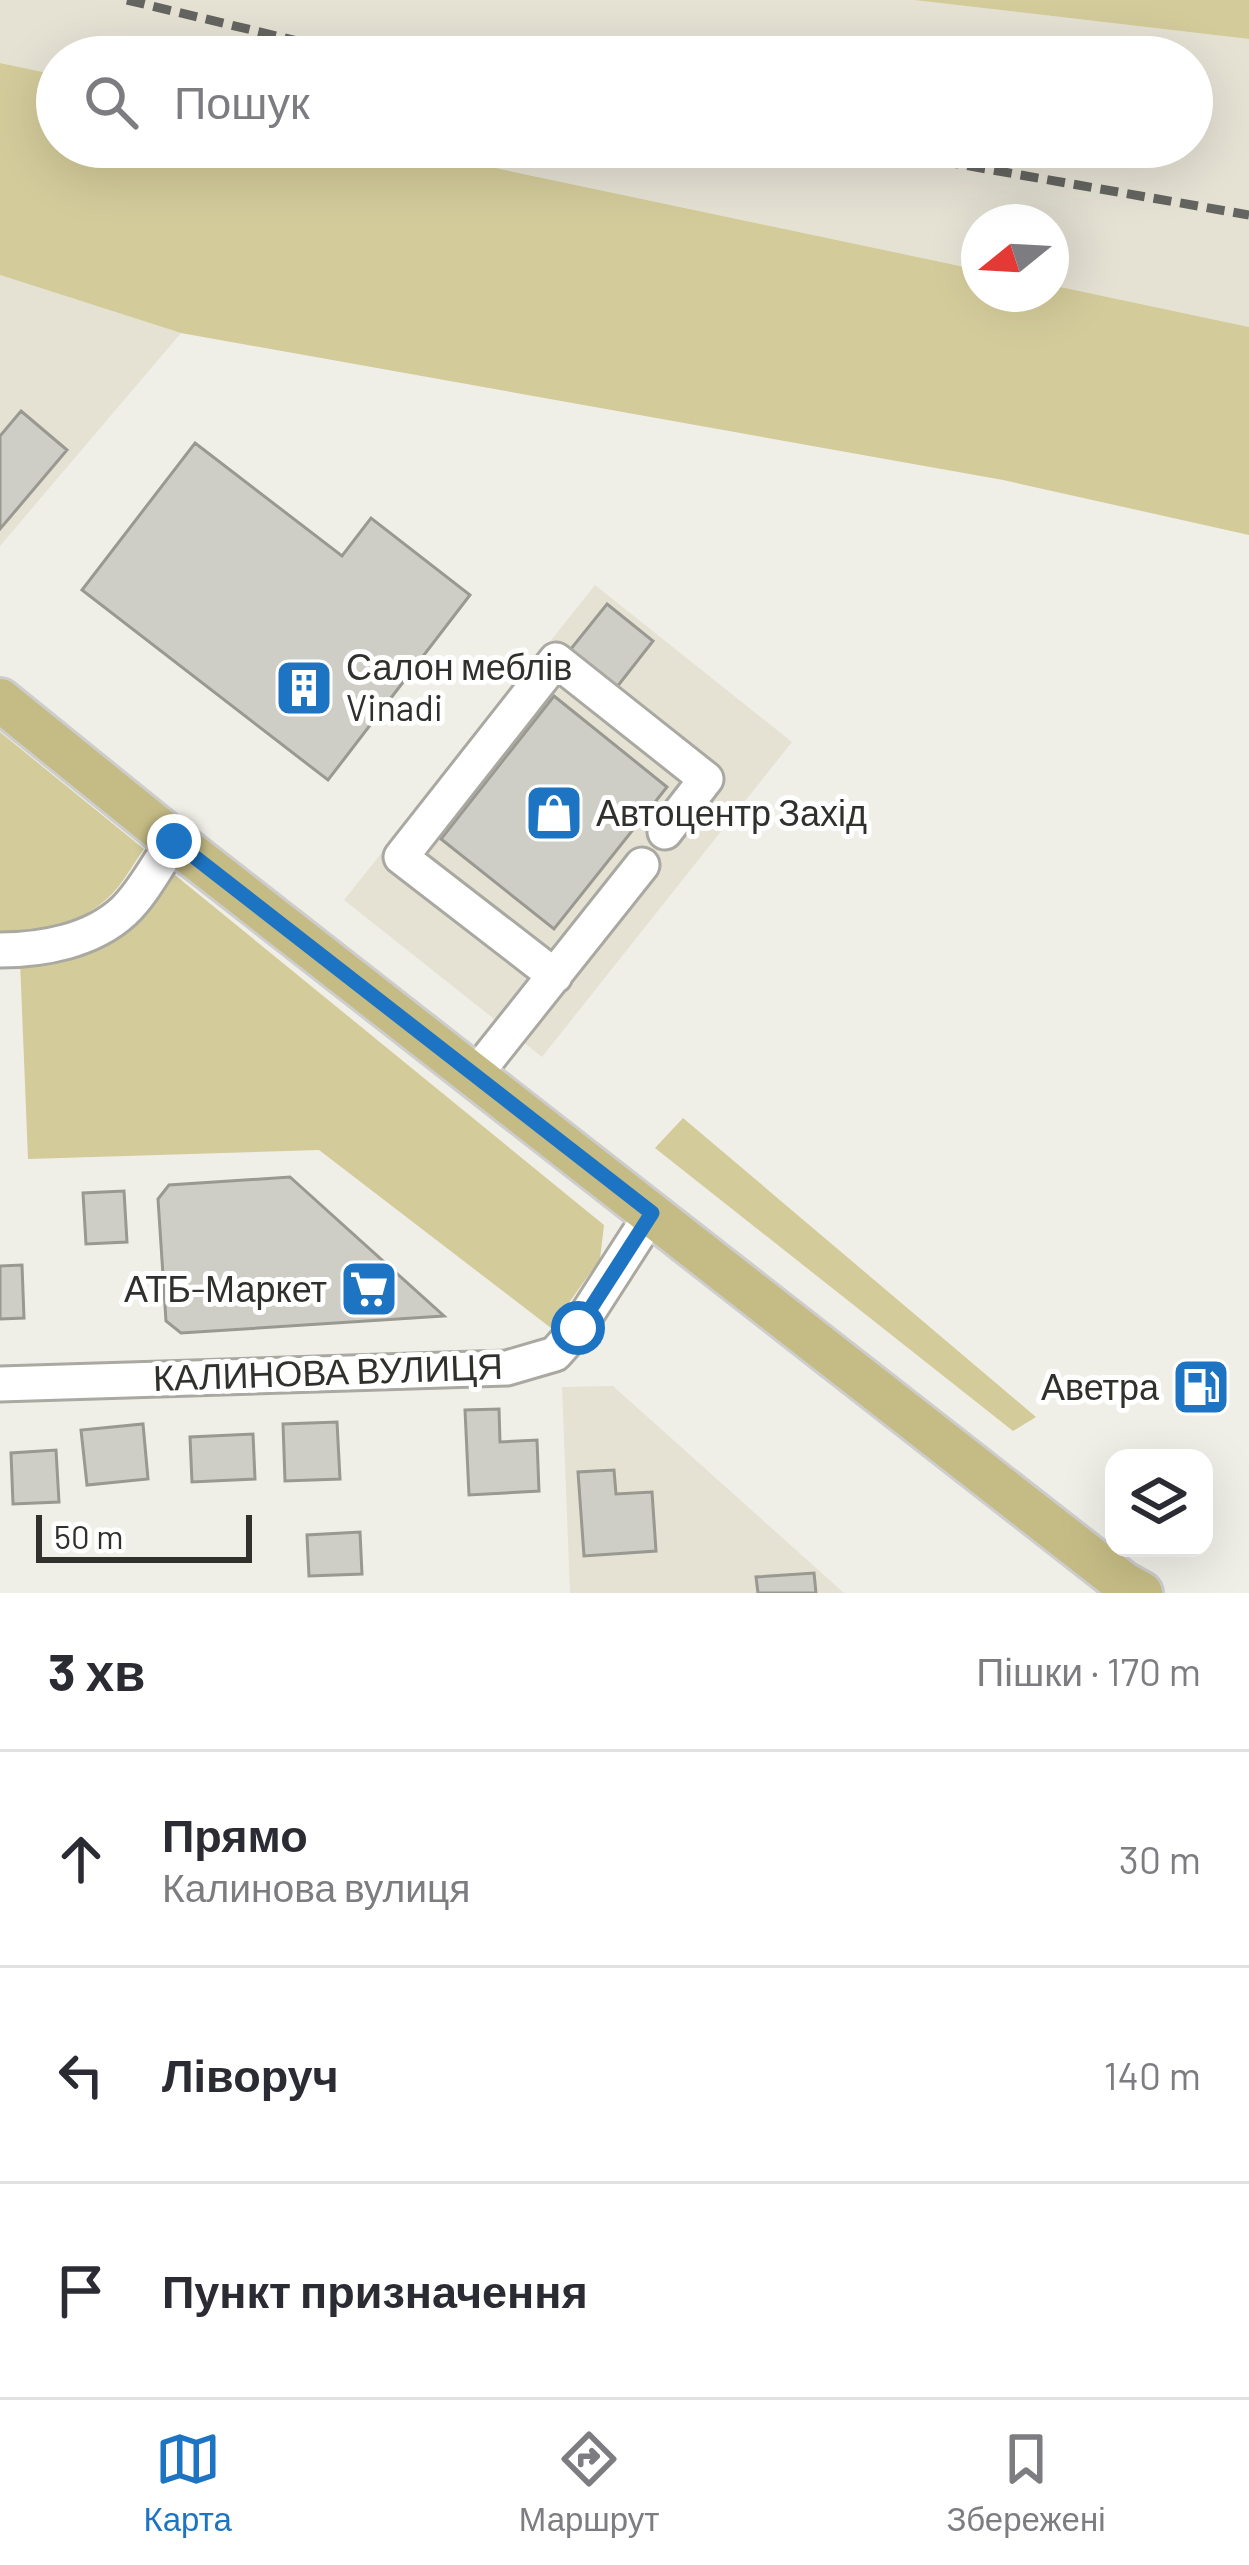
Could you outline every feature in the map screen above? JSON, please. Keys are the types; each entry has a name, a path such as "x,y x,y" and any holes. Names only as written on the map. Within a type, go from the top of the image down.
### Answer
{"main road":[{"path":"0,700 1131,1590"}],"street":[{"path":"555,976 401,857 556,660 706,779 665,832"},
{"path":"0,950 38,950 98,930 125,910 174,841"},
{"path":"475,1075 642,865"},
{"name":"КАЛИНОВА ВУЛИЦЯ","path":"0,1384 507,1368 555,1354 578,1328 652,1213"}],"shaded area":[{"path":"0,0 914,0 1249,39 1249,327 1069,289 1069,204 961,204 961,266 496,168 1213,168 1213,36 36,36 36,71 0,63"},
{"path":"914,0 1249,0 1249,39"},
{"path":"0,63 36,71 36,168 496,168 961,266 961,312 1069,312 1069,289 1249,327 1249,535 1003,480 181,333 0,275"},
{"path":"0,275 181,333 0,546"},
{"path":"595,585 792,742 542,1057 344,900"},
{"path":"0,732 144,849 119,886 98,906 58,927 14,937 0,937"},
{"path":"175,875 604,1225 600,1259 551,1328 319,1150 28,1159 20,961 44,962 88,950 126,924"},
{"path":"683,1118 1036,1417 1013,1431 655,1148"},
{"path":"613,1386 844,1593 570,1593 562,1387"}],"building":[{"path":"21,411 67,450 0,529 0,436"},
{"name":"Салон меблів Vinadi","path":"195,443 342,556 371,518 470,595 328,780 82,590"},
{"path":"607,604 653,641 617,687 570,650"},
{"name":"Автоцентр Захід","path":"554,696 667,787 554,929 441,839"},
{"path":"290,1177 444,1316 181,1333 166,1321 158,1199 169,1185"},
{"path":"124,1191 127,1242 86,1244 83,1193"},
{"path":"22,1265 24,1318 0,1319 0,1266"},
{"path":"499,1409 500,1442 537,1440 539,1491 469,1495 465,1410"},
{"path":"337,1422 340,1479 285,1481 283,1424"},
{"path":"143,1424 148,1479 87,1485 81,1430"},
{"path":"253,1434 255,1479 192,1482 190,1437"},
{"path":"56,1450 59,1502 13,1504 11,1453"},
{"path":"614,1470 616,1494 652,1492 656,1551 584,1556 578,1472"},
{"path":"360,1532 362,1574 309,1576 307,1535"},
{"path":"814,1573 816,1593 758,1593 756,1577"}],"railway":[{"path":"127,0 277,36"},
{"path":"981,168 1249,215"}],"place":[{"name":"Салон меблів Vinadi","path":"304,688"},
{"name":"Автоцентр Захід","path":"554,813"},
{"name":"АТБ-Маркет","path":"369,1289"},
{"name":"Аветра","path":"1201,1387"}],"route":[{"path":"174,841 652,1213 578,1328"}]}
